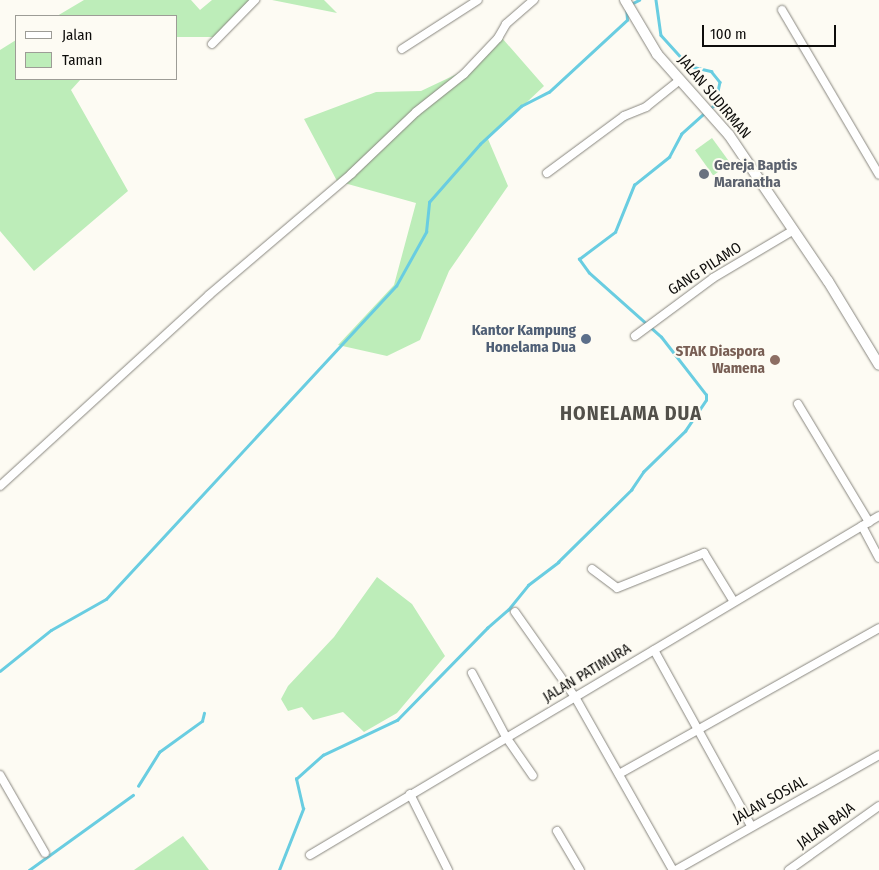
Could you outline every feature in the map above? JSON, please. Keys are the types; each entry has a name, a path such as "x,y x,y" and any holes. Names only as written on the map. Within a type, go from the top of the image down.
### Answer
{"street":[{"path":"212,44 255,0"},
{"path":"402,49 478,0"},
{"path":"0,486 224,282 352,174 416,112 464,74 498,38 506,24 534,0"},
{"name":"JALAN SUDIRMAN","path":"625,0 657,54 729,135 794,230 879,365"},
{"path":"782,10 879,175"},
{"path":"547,173 624,116 646,107 680,80"},
{"name":"GANG PILAMO","path":"635,336 713,278 794,230"},
{"path":"798,404 865,524 879,558"},
{"name":"JALAN PATIMURA","path":"310,855 879,516"},
{"path":"592,569 617,588 704,553 734,602"},
{"path":"515,612 576,696 618,774 674,870"},
{"path":"618,774 698,730 776,682 879,628"},
{"path":"654,650 751,826"},
{"path":"472,673 506,737 533,776"},
{"name":"JALAN SOSIAL","path":"674,870 879,755"},
{"path":"0,775 45,853"},
{"path":"410,794 448,870"},
{"name":"JALAN BAJA","path":"789,870 879,806"},
{"path":"557,831 580,870"}],"green space":[{"path":"84,0 191,0 200,10 212,0 256,0 224,37 178,37 178,15 59,15"},
{"path":"272,0 324,0 337,13"},
{"path":"502,38 544,86 488,139 508,186 449,271 420,340 387,356 338,345 394,285 416,203 337,181 304,119 376,92 421,91 459,73"},
{"path":"15,41 15,80 80,80 71,90 128,191 34,271 0,231 0,50"},
{"path":"712,138 730,163 713,175 695,150"},
{"path":"377,577 412,604 445,656 397,713 364,732 343,712 313,720 302,707 288,711 281,699 288,686 334,637"},
{"path":"183,836 209,870 134,870"}],"waterway":[{"path":"631,4 639,0"},
{"path":"656,0 661,35 689,66 711,71 720,82 715,105 709,110"},
{"path":"0,671 51,630 106,599 396,286 426,232 429,202 480,144 521,106 549,92 627,20 626,7"},
{"path":"279,870 303,809 296,779 323,755 397,720 487,628 508,610 528,585 558,562 631,490 643,472 685,431 706,400 706,395 661,337 589,273 579,259 615,232 634,185 669,157 681,134 704,113"},
{"path":"138,786 159,752 202,721 204,713"},
{"path":"29,870 133,795"}],"place":[{"name":"Gereja Baptis Maranatha","path":"704,174"},
{"name":"Kantor Kampung Honelama Dua","path":"586,339"},
{"name":"STAK Diaspora Wamena","path":"775,360"}],"district":[{"name":"HONELAMA DUA","path":"631,413"}]}
